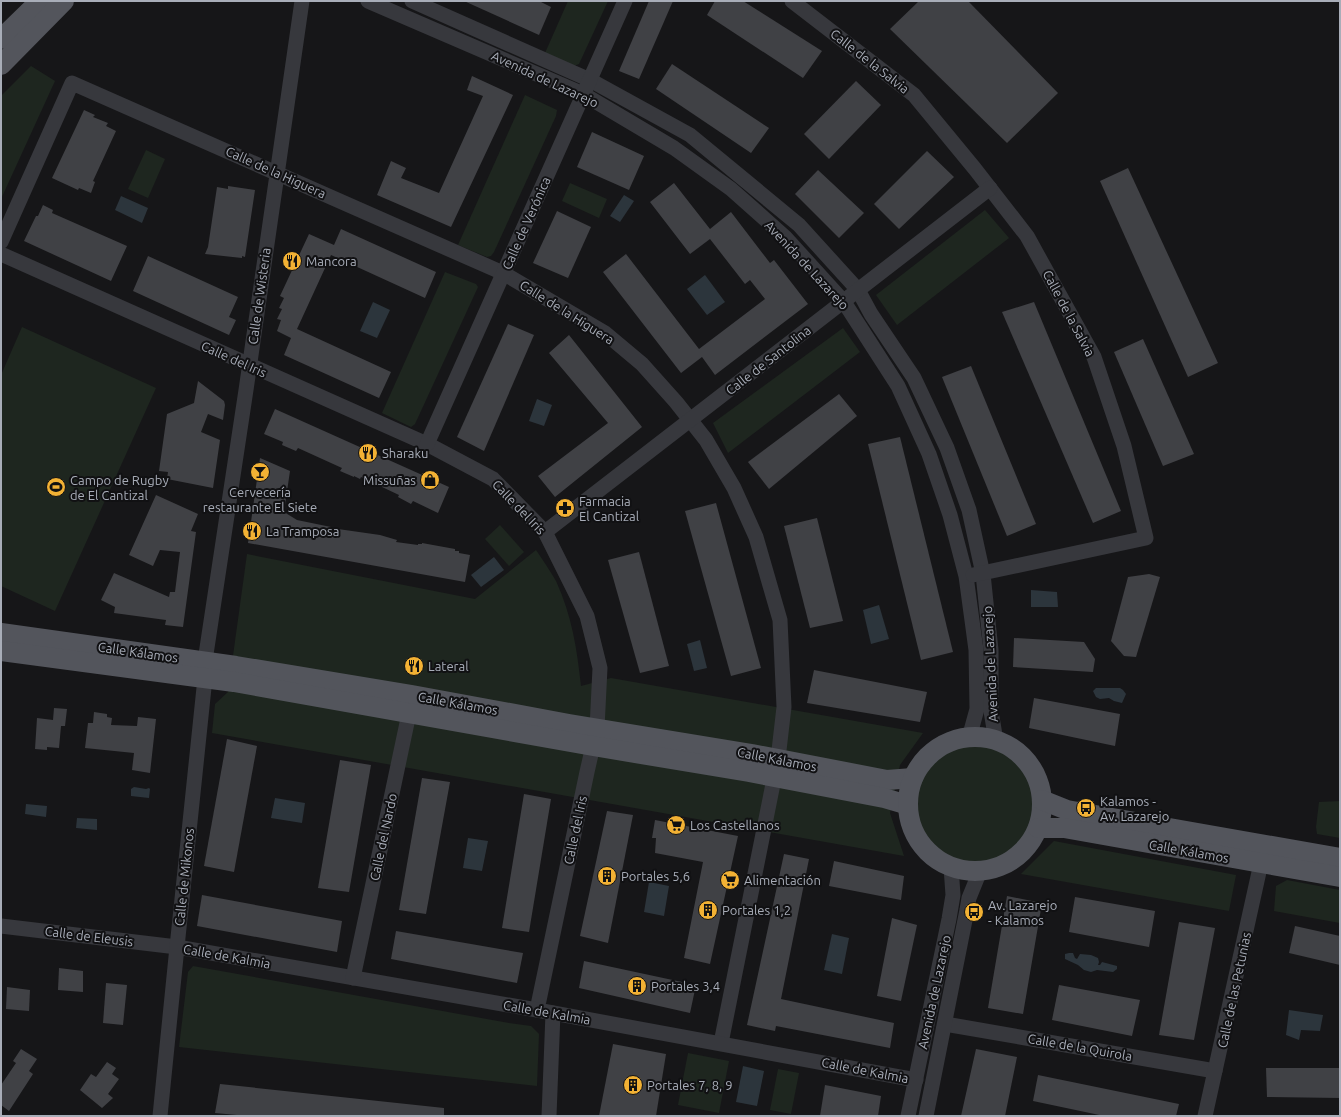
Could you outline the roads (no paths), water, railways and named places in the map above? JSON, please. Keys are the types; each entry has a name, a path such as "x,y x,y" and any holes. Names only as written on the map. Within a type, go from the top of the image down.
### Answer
{"main road":[{"path":"1,39 40,1"},
{"path":"1,65 64,1"},
{"name":"Calle Kálamos","path":"1,634 776,768 887,780 913,778"},
{"name":"Calle Kálamos","path":"1,651 205,670"},
{"path":"969,738 982,738 996,741 1010,747 1022,757 1032,770 1039,784 1042,800 1038,828 1031,842 1021,853 1009,862 995,868 980,871 965,871 951,867 933,856 925,849 916,836 910,821 908,805 909,791 913,778 922,763 936,750 952,742 969,738"},
{"name":"Calle Kálamos","path":"776,768 908,805"},
{"name":"Calle Kálamos","path":"1042,800 1067,810 1340,858"},
{"name":"Calle Kálamos","path":"1038,828 1064,828 1340,877"}],"street":[{"name":"Calle de Wisteria","path":"205,670 302,1"},
{"name":"Avenida de Lazarejo","path":"368,1 583,94 674,148 731,189 785,236 844,302 898,386 929,454 950,515 966,576 976,650 977,710 969,738"},
{"name":"Avenida de Lazarejo","path":"412,1 590,80 690,135 799,225 858,290 871,314 914,378 947,448 969,510 983,574 991,650 991,711 996,741"},
{"name":"Calle de Verónica","path":"427,444 625,1"},
{"name":"Calle de la Salvia","path":"792,1 914,95 1027,236 1094,357 1124,446 1146,538 983,574 966,576"},
{"name":"Calle de la Higuera","path":"1,242 72,83 503,273 605,333 642,364 691,420 706,440 734,488 756,537 780,620 784,707 776,768 721,1043"},
{"name":"Calle de Santolina","path":"546,532 990,188"},
{"name":"Calle del Iris","path":"1,254 249,366 427,444 493,479 546,532 588,616 600,668 595,737 537,1010"},
{"name":"Calle de Mikonos","path":"160,1116 205,670"},
{"name":"Calle del Nardo","path":"353,978 411,704"},
{"name":"Calle de las Petunias","path":"1205,1116 1261,863"},
{"name":"Avenida de Lazarejo","path":"908,1116 950,918 953,895 951,867"},
{"name":"Avenida de Lazarejo","path":"926,1116 968,904 980,871"},
{"name":"Calle de Eleusis","path":"1,926 177,947"},
{"name":"Calle de Kalmia","path":"177,947 721,1043 916,1080"},
{"path":"549,1116 553,1013"},
{"name":"Calle de la Quirola","path":"945,1024 1215,1071"}],"place":[{"name":"Mancora","path":"292,261"},
{"name":"Sharaku","path":"368,453"},
{"name":"Cervecería restaurante El Siete","path":"260,472"},
{"name":"Missuñas","path":"430,480"},
{"name":"Campo de Rugby de El Cantizal","path":"56,487"},
{"name":"Farmacia El Cantizal","path":"565,508"},
{"name":"La Tramposa","path":"252,531"},
{"name":"Lateral","path":"414,666"},
{"name":"Kalamos - Av. Lazarejo","path":"1086,808"},
{"name":"Los Castellanos","path":"676,825"},
{"name":"Portales 5,6","path":"607,876"},
{"name":"Alimentación","path":"730,880"},
{"name":"Portales 1,2","path":"708,910"},
{"name":"Av. Lazarejo - Kalamos","path":"974,912"},
{"name":"Portales 3,4","path":"637,986"},
{"name":"Portales 7, 8, 9","path":"633,1085"}]}
